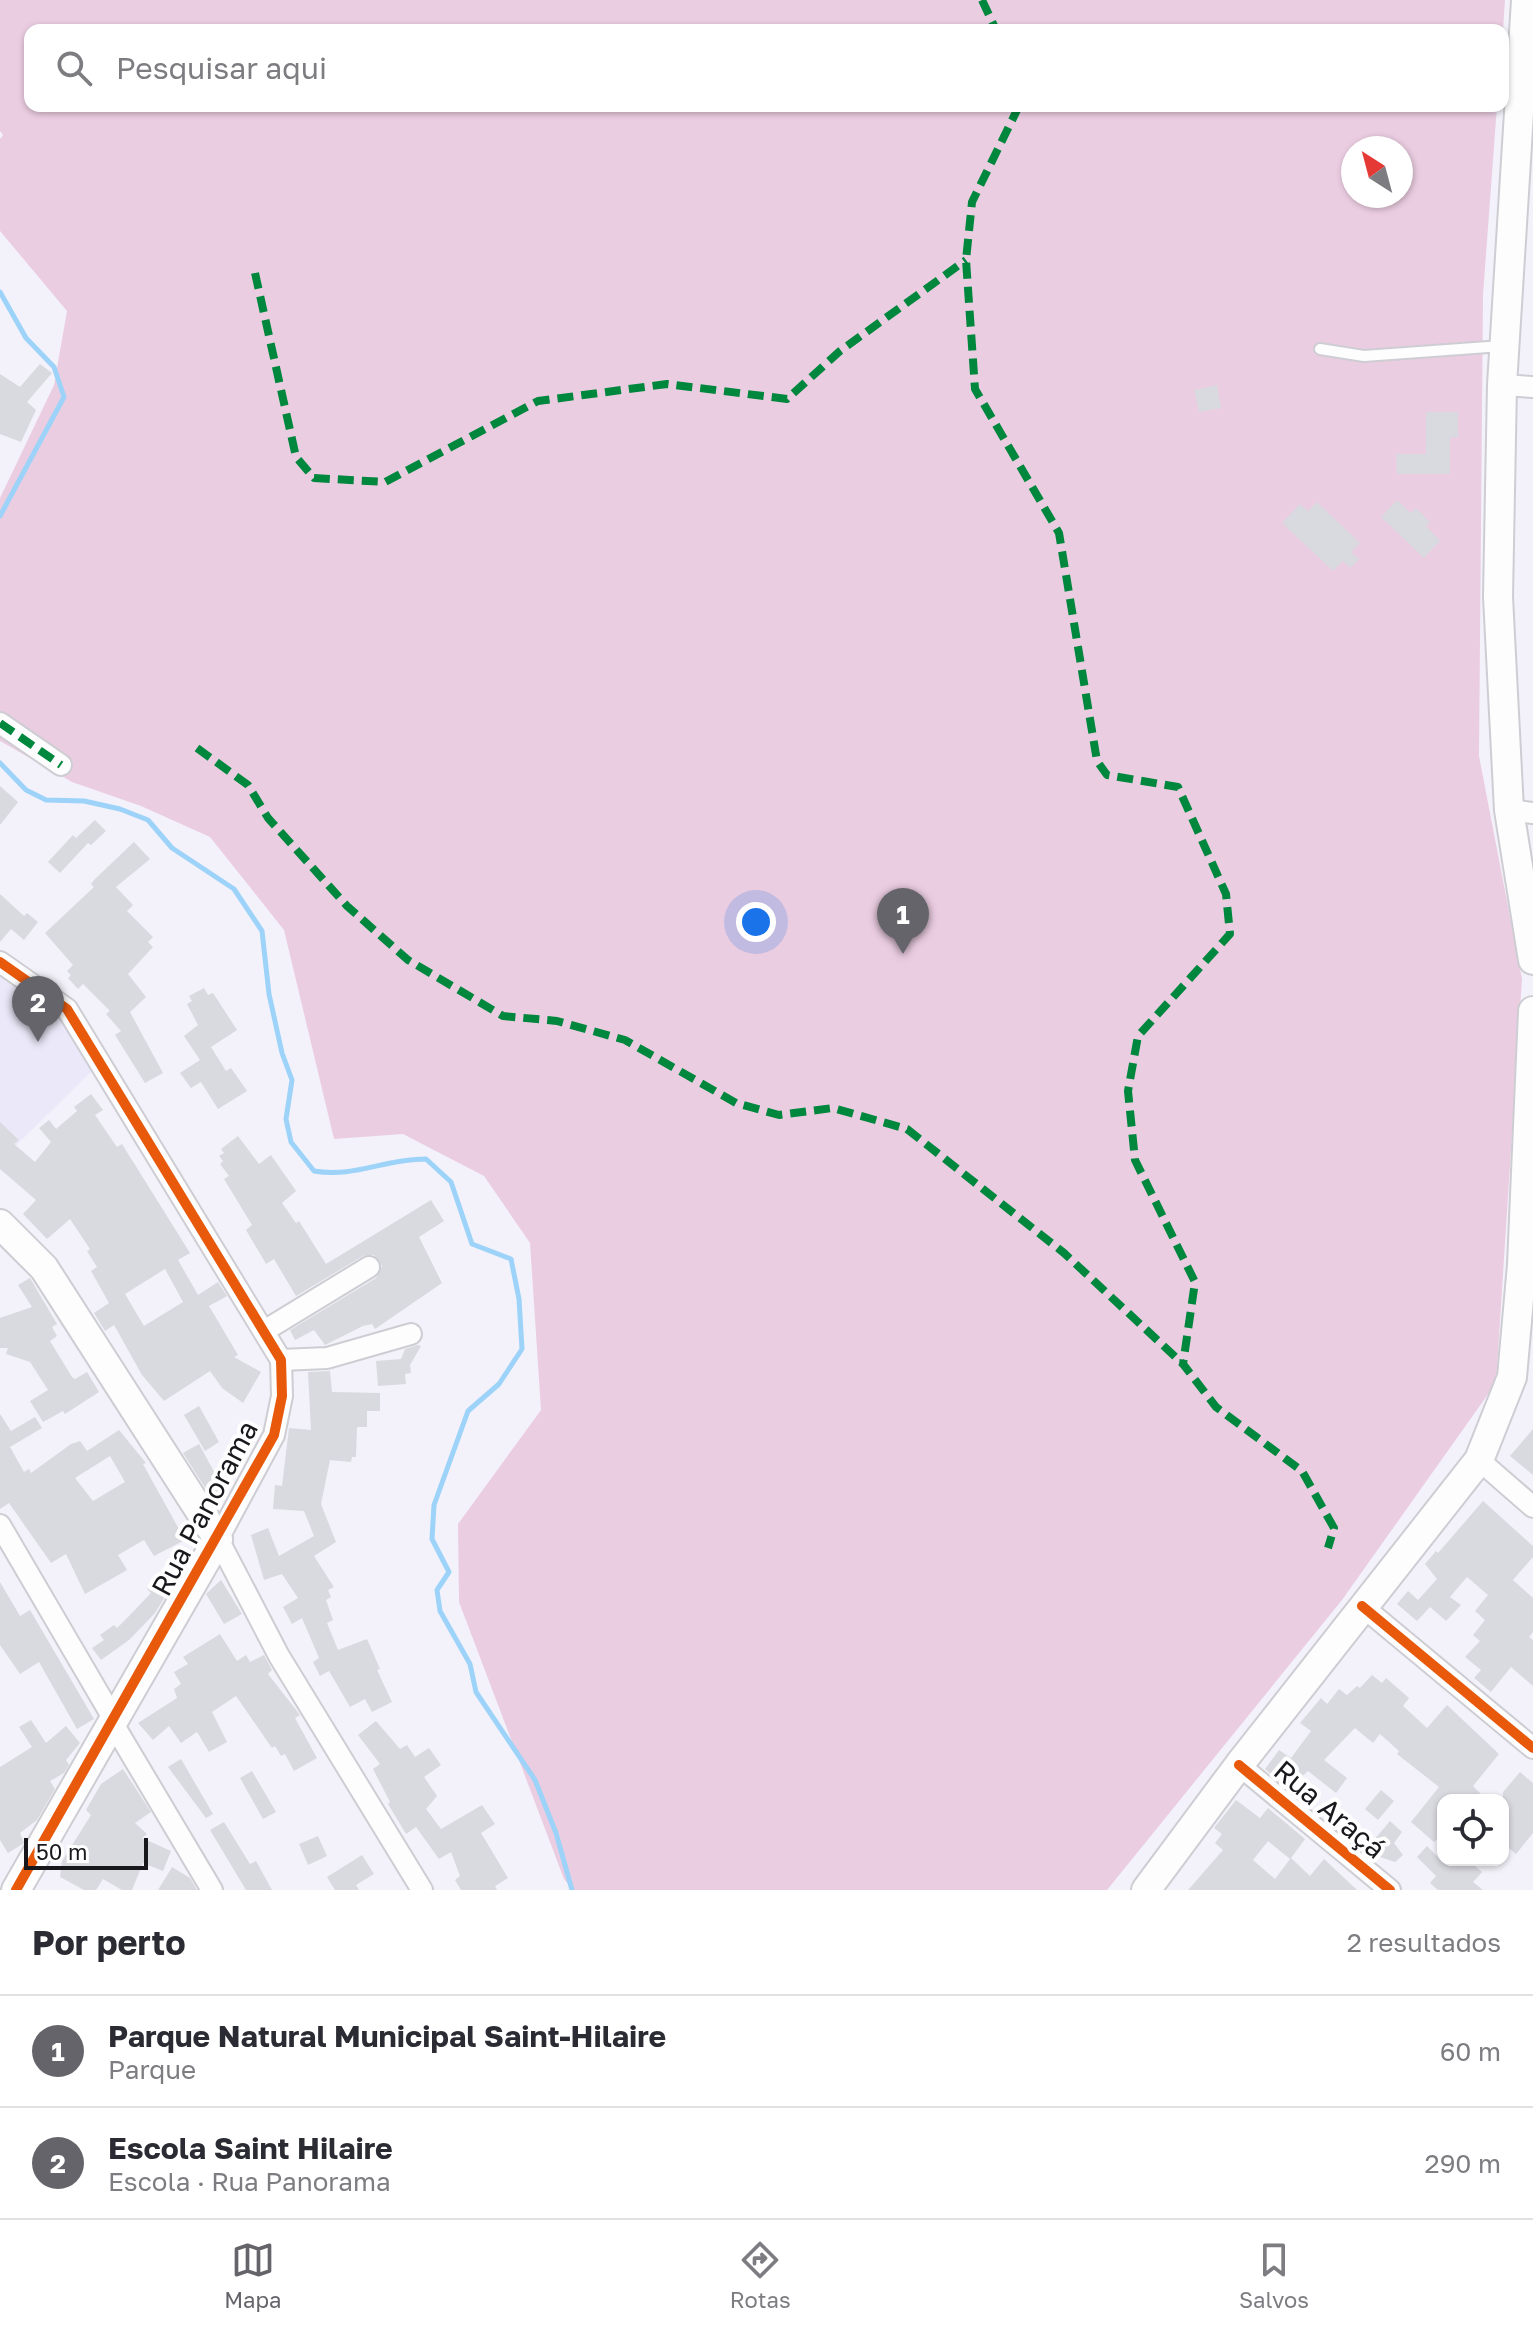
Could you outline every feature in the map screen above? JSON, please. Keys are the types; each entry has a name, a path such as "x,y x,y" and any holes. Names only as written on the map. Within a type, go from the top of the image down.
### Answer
{"main road":[{"path":"1526,0 1502,385 1498,597 1533,960"},
{"path":"1146,1890 1362,1606 1479,1460 1512,1377 1528,1269 1533,1011"},
{"path":"0,1224 44,1268 218,1539"},
{"name":"Rua Panorama","path":"16,1890 218,1539"}],"street":[{"path":"1502,385 1533,387"},
{"path":"0,723 61,765"},
{"path":"0,962 67,1009 281,1360 327,1358 411,1334"},
{"path":"264,1331 369,1267"},
{"name":"Rua Panorama","path":"218,1539 274,1435 282,1396 281,1360"},
{"path":"1479,1460 1533,1507"},
{"path":"0,1525 212,1890"},
{"path":"218,1539 279,1656 422,1890"},
{"path":"1362,1606 1533,1748"},
{"name":"Rua Araçá","path":"1239,1765 1384,1888"},
{"path":"0,1880 6,1890"}],"lane":[{"path":"1320,349 1364,356 1504,346"}],"shaded area":[{"path":"0,0 1505,0 1503,24 24,24 24,112 1497,112 1483,295 1479,756 1522,979 1496,1383 1342,1600 1107,1890 573,1890 564,1879 459,1602 458,1524 541,1410 530,1243 484,1176 403,1134 334,1139 284,930 210,837 141,806 72,782 0,741 0,498 54,385 67,311 0,231 0,139 3,135 0,131"},
{"path":"0,970 61,1013 92,1071 0,1161"}],"building":[{"path":"40,364 52,373 27,402 36,410 21,442 0,434 0,374 20,387"},
{"path":"1217,385 1221,408 1199,412 1194,390"},
{"path":"1426,412 1458,412 1458,437 1450,438 1450,474 1397,474 1396,454 1426,454"},
{"path":"1397,500 1411,513 1416,508 1430,522 1426,526 1440,541 1424,558 1381,517"},
{"path":"1317,502 1360,543 1351,552 1359,559 1350,568 1343,561 1333,571 1282,523 1300,504 1308,511"},
{"path":"0,786 18,802 0,825"},
{"path":"95,820 106,831 91,845 88,843 60,873 48,862 73,835 76,838"},
{"path":"134,842 150,859 116,887 133,905 127,911 153,937 148,942 153,947 128,974 146,997 130,1012 163,1073 145,1083 115,1035 121,1031 106,1014 110,1011 83,984 78,989 68,978 71,975 67,971 73,965 45,933 94,887 91,884 95,879"},
{"path":"0,894 24,916 27,913 38,922 24,940 11,929 0,942"},
{"path":"204,988 208,995 213,993 237,1030 211,1047 226,1071 231,1068 247,1091 218,1109 201,1082 191,1088 180,1073 200,1060 184,1036 198,1025 187,1004 192,1001 189,996"},
{"path":"91,1094 103,1110 95,1115 117,1147 122,1144 190,1253 178,1260 198,1295 218,1282 227,1296 209,1306 238,1355 234,1357 261,1372 243,1403 222,1388 210,1371 164,1401 142,1375 114,1325 105,1331 94,1313 109,1303 91,1271 97,1267 87,1251 90,1249 70,1219 47,1239 23,1214 36,1200 0,1169 0,1122 19,1140 14,1144 35,1162 51,1142 39,1128 49,1120 56,1129 77,1111 74,1107","holes":["165,1269 183,1302 144,1326 125,1294"]},
{"path":"238,1136 259,1164 271,1155 296,1191 282,1203 296,1223 299,1221 326,1264 431,1200 444,1221 419,1237 442,1283 375,1329 372,1324 363,1326 325,1345 314,1330 295,1340 290,1330 376,1278 382,1266 374,1255 363,1256 296,1296 274,1259 266,1264 246,1230 252,1225 224,1179 229,1176 220,1164 223,1161 219,1156 224,1153 221,1149"},
{"path":"30,1278 57,1324 52,1327 57,1336 50,1341 72,1377 75,1379 87,1372 99,1392 65,1414 63,1411 43,1422 30,1401 48,1390 30,1362 6,1354 8,1348 0,1348 0,1318 32,1307 18,1285"},
{"path":"421,1346 410,1365 411,1373 405,1374 406,1384 378,1386 376,1361 401,1359 405,1349"},
{"path":"330,1371 332,1392 380,1393 380,1411 367,1411 367,1427 357,1427 356,1457 352,1457 351,1462 330,1460 321,1504 336,1542 314,1556 334,1587 328,1590 331,1597 326,1600 333,1620 327,1623 338,1650 367,1639 380,1669 377,1670 392,1702 372,1712 365,1699 350,1707 329,1671 320,1676 313,1662 319,1658 302,1618 292,1624 283,1607 298,1598 282,1574 264,1580 251,1535 268,1528 279,1556 314,1536 304,1511 273,1509 275,1485 282,1486 289,1428 311,1430 308,1372"},
{"path":"199,1406 219,1442 205,1451 184,1415"},
{"path":"0,1414 11,1431 35,1417 42,1428 10,1447 24,1472 29,1469 31,1473 71,1444 80,1441 87,1451 119,1430 146,1463 143,1464 185,1540 154,1556 144,1540 118,1555 127,1570 85,1594 66,1554 51,1563 9,1503 0,1509","holes":["110,1456 125,1482 93,1501 75,1478"]},
{"path":"1533,1429 1533,1475 1510,1456"},
{"path":"199,1444 224,1490 211,1497 183,1453"},
{"path":"1483,1501 1533,1546 1533,1557 1513,1580 1533,1598 1533,1632 1529,1637 1533,1640 1533,1686 1511,1667 1491,1692 1474,1678 1481,1670 1465,1657 1480,1641 1473,1635 1485,1620 1475,1611 1488,1595 1467,1577 1450,1597 1461,1605 1446,1621 1430,1607 1417,1621 1397,1604 1408,1591 1418,1600 1437,1579 1425,1564"},
{"path":"157,1579 169,1590 155,1613 129,1640 101,1660 92,1648 104,1640 100,1635 114,1625 117,1628 151,1593 147,1589"},
{"path":"221,1580 242,1614 224,1624 206,1594"},
{"path":"0,1582 20,1616 30,1610 94,1719 77,1729 39,1662 20,1674 0,1645"},
{"path":"220,1634 237,1661 246,1655 250,1662 264,1655 272,1670 268,1674 300,1715 295,1718 317,1758 294,1771 285,1754 281,1756 275,1746 272,1748 236,1696 212,1712 227,1742 209,1752 197,1732 181,1743 169,1726 153,1740 138,1723 177,1698 174,1689 181,1684 174,1672 188,1664 183,1657"},
{"path":"1372,1675 1382,1683 1386,1678 1409,1698 1403,1706 1427,1728 1447,1705 1499,1754 1473,1786 1481,1794 1437,1794 1437,1839 1434,1842 1411,1822 1439,1787 1397,1754 1399,1751 1380,1734 1373,1743 1355,1728 1324,1760 1347,1778 1336,1793 1308,1771 1288,1789 1265,1769 1279,1750 1291,1758 1311,1731 1300,1723 1321,1698 1327,1704 1339,1689 1347,1695 1357,1686 1360,1688"},
{"path":"31,1720 46,1743 66,1726 80,1743 66,1760 69,1765 64,1773 50,1781 55,1789 37,1820 20,1833 24,1843 8,1853 0,1840 0,1767 32,1747 19,1727"},
{"path":"376,1721 400,1749 407,1745 415,1757 429,1748 441,1765 424,1777 437,1796 426,1809 441,1829 482,1805 495,1824 481,1833 508,1878 495,1886 497,1890 461,1890 455,1880 460,1876 451,1852 439,1859 416,1827 406,1834 388,1804 390,1802 373,1769 380,1764 358,1735"},
{"path":"181,1759 213,1814 206,1818 168,1767"},
{"path":"123,1769 151,1812 135,1823 147,1834 142,1838 171,1851 163,1871 143,1863 132,1890 122,1890 103,1879 96,1890 84,1890 60,1877 62,1861 91,1815 86,1810 101,1784"},
{"path":"252,1771 276,1812 263,1819 240,1778"},
{"path":"1520,1772 1533,1783 1533,1833 1516,1854 1509,1848 1509,1794 1503,1792"},
{"path":"1381,1790 1394,1801 1378,1820 1365,1809"},
{"path":"1236,1800 1260,1818 1268,1808 1305,1839 1291,1858 1310,1876 1324,1859 1357,1890 1188,1890 1223,1850 1215,1843 1222,1834 1214,1828","holes":["1268,1841 1290,1859 1275,1879 1253,1860"]},
{"path":"1390,1821 1402,1832 1394,1843 1403,1855 1395,1862 1380,1857 1369,1846"},
{"path":"224,1822 250,1864 256,1861 272,1890 246,1890 210,1830"},
{"path":"318,1836 327,1856 308,1865 299,1844"},
{"path":"1427,1846 1437,1856 1437,1866 1475,1866 1482,1872 1473,1882 1483,1890 1438,1890 1430,1883 1436,1876 1417,1857"},
{"path":"362,1855 374,1874 356,1885 359,1890 335,1890 327,1877"},
{"path":"172,1867 190,1878 197,1890 158,1890"}],"waterway":[{"path":"0,292 26,338 54,367 64,397 0,516"},
{"path":"0,763 26,790 46,800 84,801 120,809 148,820 172,848 234,889 262,931 269,994 282,1053 292,1080 286,1119 291,1142 314,1171 343,1172 426,1159 451,1182 472,1244 511,1259 519,1299 522,1349 499,1384 468,1411 434,1505 432,1539 449,1572 437,1590 440,1611 470,1664 476,1692 535,1780 556,1833 572,1890"}],"marked path":[{"path":"982,0 993,24"},
{"path":"1016,112 972,202 966,260 975,389 1059,533 1097,761 1107,775 1178,787 1226,894 1230,934 1138,1036 1128,1091 1135,1160 1195,1282 1183,1364 1216,1407 1302,1471 1334,1528 1328,1548"},
{"path":"255,273 296,457 314,478 385,482 538,401 667,384 787,399 840,351 966,260"},
{"path":"0,723 61,765"},
{"path":"197,748 248,785 268,818 347,906 408,960 503,1016 557,1021 625,1040 736,1103 779,1115 833,1108 907,1129 1064,1253 1183,1364"}],"cycle path":[{"path":"0,962 67,1009 281,1360 282,1396 274,1435 16,1890"},
{"path":"1362,1606 1533,1748"},
{"path":"1239,1765 1390,1890"}],"place":[{"name":"Parque Natural Municipal Saint-Hilaire","path":"903,954"},
{"name":"Escola Saint Hilaire","path":"38,1042"}]}
